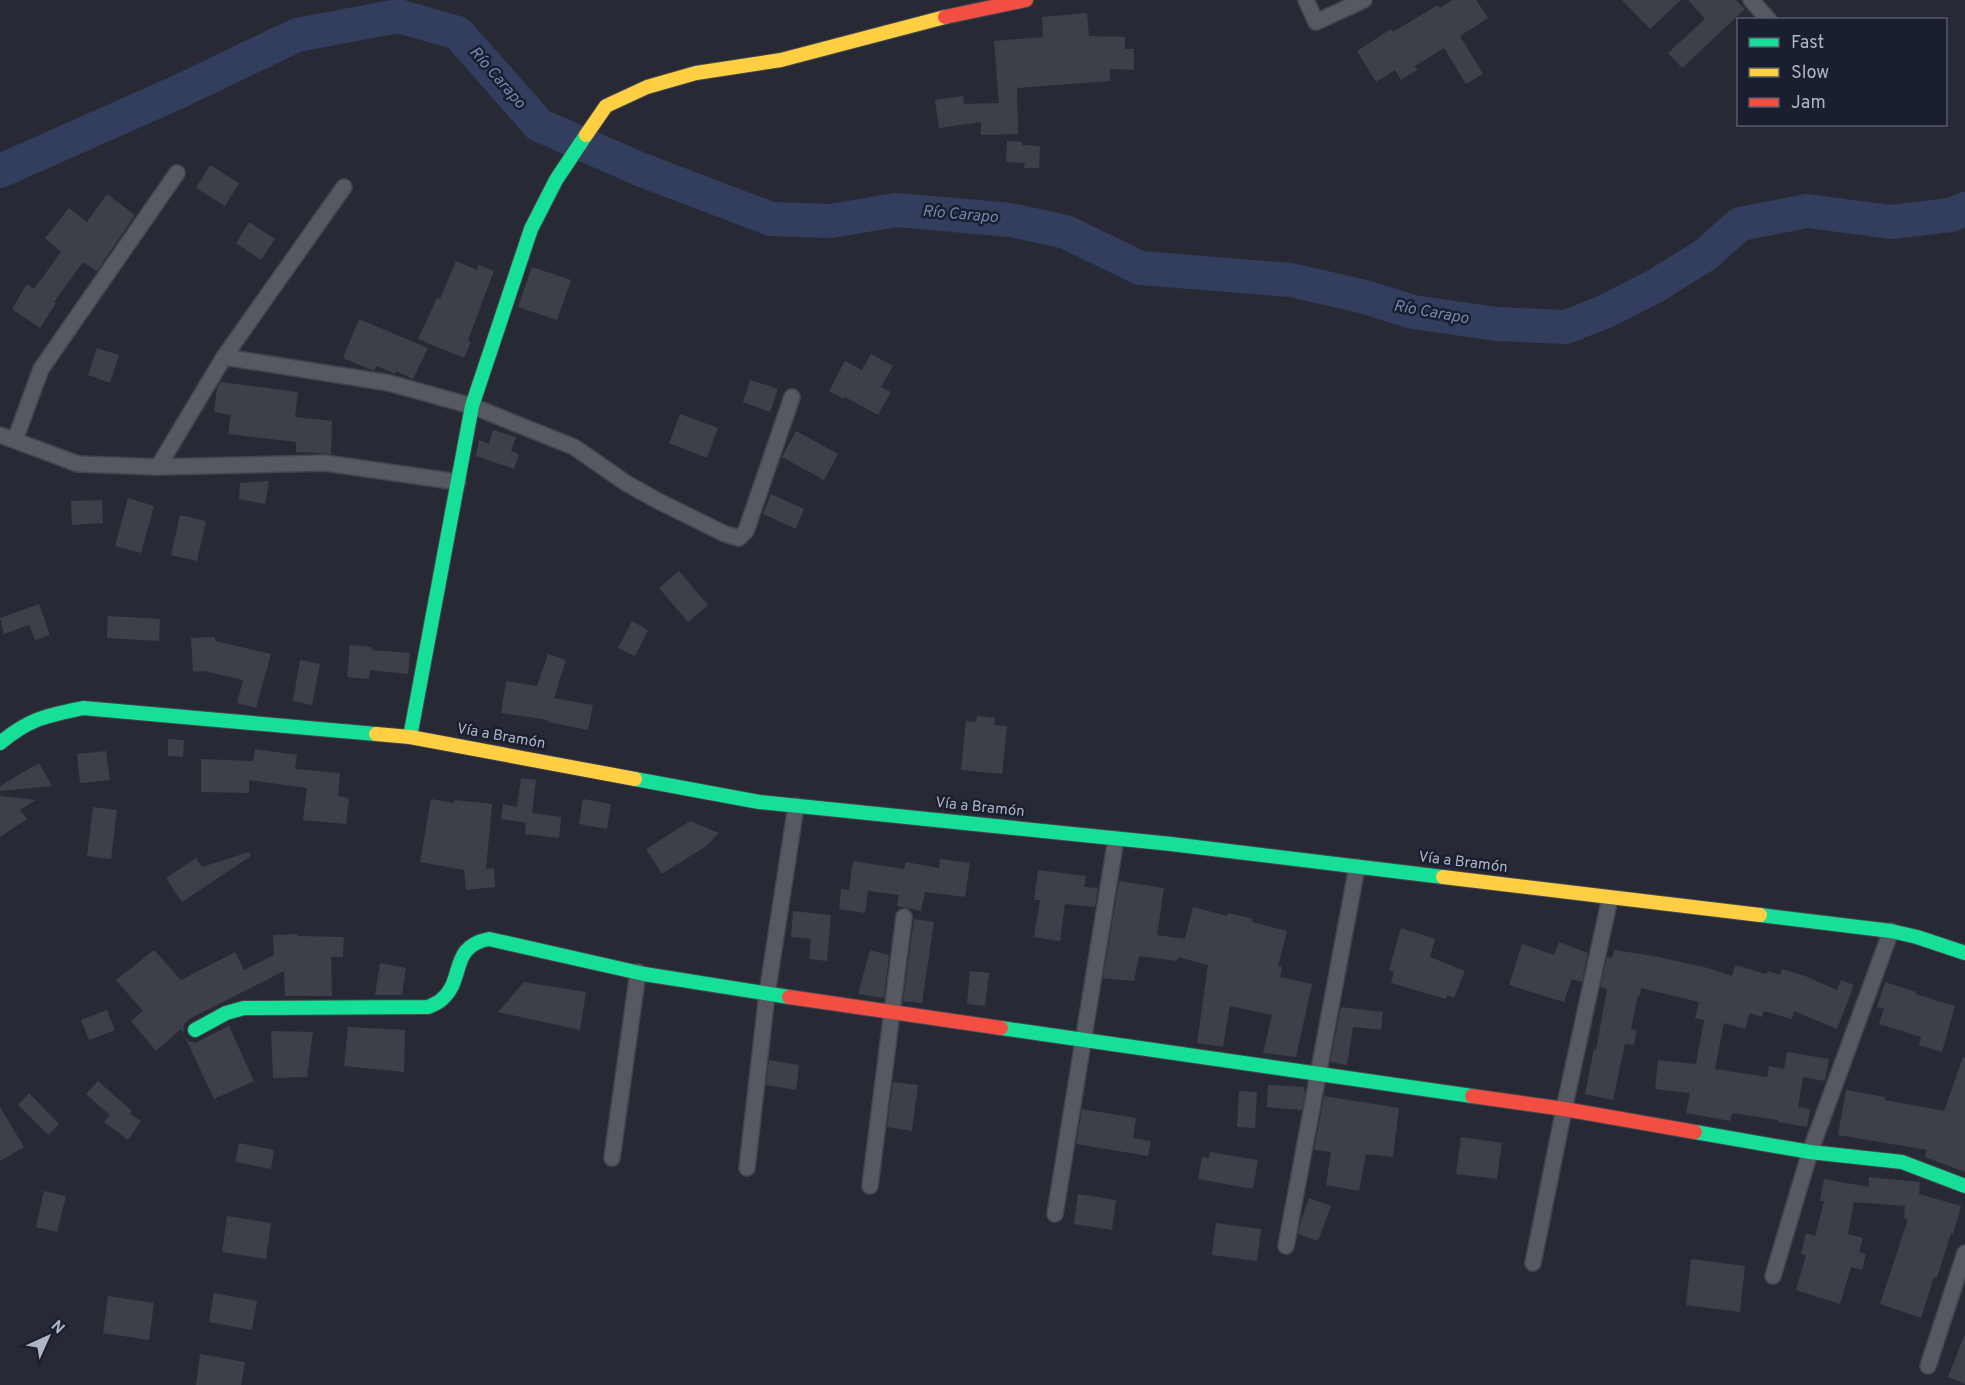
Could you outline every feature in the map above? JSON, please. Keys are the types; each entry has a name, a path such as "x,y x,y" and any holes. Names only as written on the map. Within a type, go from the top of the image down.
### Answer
{"street":[{"path":"410,737 472,406 531,229 556,180 606,106 647,87 696,73 781,60 918,23 1026,0"},
{"path":"1306,0 1316,22 1364,0"},
{"path":"1751,0 1766,18"},
{"path":"15,440 41,369 177,173"},
{"path":"158,467 224,357 344,187"},
{"path":"224,357 389,383 472,406 574,447 626,483 658,501 725,534 739,538 746,531 792,397"},
{"path":"0,435 78,464 158,467 324,463 458,482"},
{"name":"Vía a Bramón","path":"0,743 14,731 38,718 83,708 410,737 759,802 1116,839 1891,931 1965,953"},
{"path":"747,1168 767,994 796,806"},
{"path":"1055,1214 1116,839"},
{"path":"1286,1246 1357,867"},
{"path":"1533,1263 1610,898"},
{"path":"870,1186 904,916"},
{"path":"1773,1276 1810,1152 1891,931"},
{"path":"195,1030 232,1009 247,1006 279,1009 428,1007 438,1004 447,996 468,947 475,940 489,939 638,972 767,994 1564,1109 1810,1152 1902,1162 1965,1186"},
{"path":"612,1158 638,972"},
{"path":"1928,1366 1965,1253"}],"building":[{"path":"1452,0 1476,0 1488,18 1460,36 1483,74 1466,84 1444,48 1415,66 1417,70 1401,80 1395,70 1376,82 1357,51 1391,29 1393,32 1438,5 1440,8"},
{"path":"1622,0 1681,0 1650,29"},
{"path":"1688,0 1736,0 1745,9 1682,68 1668,53 1705,19"},
{"path":"1087,13 1089,36 1125,37 1125,49 1134,49 1134,70 1110,69 1110,81 1017,88 1018,134 981,135 981,122 939,128 935,100 963,96 964,104 999,103 994,41 1043,37 1042,17"},
{"path":"1007,141 1040,146 1039,168 1024,168 1025,163 1006,162"},
{"path":"210,165 239,183 225,206 196,188"},
{"path":"107,194 135,215 97,271 83,262 54,302 56,303 40,328 12,309 27,284 34,289 61,252 45,238 69,208 87,222"},
{"path":"249,222 275,239 261,260 236,243"},
{"path":"456,261 477,270 479,265 494,271 468,340 471,342 464,358 418,339 437,298 440,299"},
{"path":"532,267 571,280 557,320 518,307"},
{"path":"359,319 428,348 413,379 377,366 374,371 343,358"},
{"path":"97,348 119,355 110,383 88,375"},
{"path":"871,354 893,366 881,387 891,392 878,415 829,391 845,361 862,370"},
{"path":"750,380 778,389 770,412 743,402"},
{"path":"220,382 298,392 295,417 332,421 331,454 296,452 296,442 228,434 231,415 214,412"},
{"path":"680,414 718,428 707,458 669,443"},
{"path":"493,430 516,437 511,451 519,454 514,469 476,456 479,440 489,444"},
{"path":"796,431 838,454 824,480 782,457"},
{"path":"269,481 265,504 239,499 240,483"},
{"path":"771,494 804,509 796,529 763,514"},
{"path":"128,498 154,506 141,553 115,546"},
{"path":"102,500 103,523 72,525 71,501"},
{"path":"180,515 206,521 197,561 171,555"},
{"path":"679,571 708,605 688,622 659,588"},
{"path":"39,604 50,635 35,640 29,625 4,634 0,618"},
{"path":"108,616 160,619 159,641 107,638"},
{"path":"632,621 648,630 635,656 618,648"},
{"path":"215,637 215,641 271,654 256,708 237,703 243,680 204,671 193,672 191,638"},
{"path":"350,645 372,647 372,650 410,653 408,674 370,670 369,679 347,677"},
{"path":"548,654 566,660 554,698 593,705 588,730 548,722 548,720 501,713 506,681 537,686"},
{"path":"300,660 320,664 312,705 293,701"},
{"path":"977,716 995,718 994,725 1007,726 1002,774 961,770 966,721 976,722"},
{"path":"168,739 184,740 183,757 168,756"},
{"path":"255,749 297,755 295,769 340,773 338,796 349,798 346,824 303,820 307,788 249,780 249,793 201,792 201,759 253,761"},
{"path":"106,751 110,780 80,783 77,754"},
{"path":"39,763 52,786 0,791 0,786"},
{"path":"521,778 536,780 532,813 561,817 559,838 525,834 526,823 501,819 503,804 517,807"},
{"path":"0,796 36,800 20,810 27,819 0,837"},
{"path":"431,799 454,803 454,800 492,804 486,869 494,868 495,887 466,890 464,870 420,862"},
{"path":"583,799 611,804 607,829 579,824"},
{"path":"93,807 117,810 111,859 87,856"},
{"path":"690,821 719,833 706,846 662,874 646,849"},
{"path":"249,852 251,856 182,902 166,878 196,858 202,867"},
{"path":"940,859 970,863 965,897 925,892 921,911 897,906 899,895 868,891 865,913 839,909 841,889 849,890 853,861 904,869 906,862 939,868"},
{"path":"1038,870 1086,876 1084,887 1098,888 1095,907 1065,904 1060,941 1034,937 1040,900 1034,900"},
{"path":"1119,881 1164,888 1157,935 1185,939 1193,907 1227,916 1228,913 1253,919 1252,922 1287,931 1278,966 1282,967 1280,977 1312,984 1296,1057 1263,1053 1272,1015 1230,1006 1223,1047 1197,1043 1208,965 1178,957 1177,961 1139,956 1134,981 1103,978"},
{"path":"793,911 831,915 827,961 809,959 811,939 791,937"},
{"path":"914,919 934,922 922,1003 903,1001"},
{"path":"1401,928 1435,939 1430,957 1465,971 1454,998 1447,995 1446,999 1391,983 1394,972 1389,970"},
{"path":"298,934 298,936 344,937 343,957 331,957 332,996 285,996 284,971 189,1019 184,1024 183,1034 181,1029 156,1051 131,1021 143,1011 116,980 154,950 181,980 235,952 244,970 274,955 273,935"},
{"path":"1559,942 1588,953 1582,982 1572,979 1564,1002 1509,985 1522,944 1554,955"},
{"path":"870,950 889,955 884,998 858,994"},
{"path":"1614,950 1654,956 1732,976 1735,965 1766,974 1768,971 1780,975 1782,969 1837,990 1841,980 1854,985 1837,1029 1794,1011 1792,1019 1764,1011 1762,1017 1750,1013 1745,1029 1724,1023 1715,1069 1767,1077 1769,1066 1784,1069 1787,1052 1829,1059 1825,1081 1803,1077 1798,1107 1810,1109 1807,1127 1732,1113 1730,1121 1686,1113 1690,1093 1655,1089 1658,1060 1696,1064 1704,1020 1695,1018 1699,1002 1641,988 1631,1029 1637,1030 1634,1045 1625,1044 1613,1100 1585,1094 1607,989 1600,987 1607,957 1612,958"},
{"path":"380,963 406,968 402,995 375,995"},
{"path":"970,971 989,973 985,1006 967,1004"},
{"path":"524,982 586,992 580,1030 498,1012"},
{"path":"1885,982 1955,1006 1942,1052 1919,1045 1921,1037 1879,1024 1884,1009 1877,1007"},
{"path":"1341,1007 1383,1012 1381,1030 1353,1027 1347,1065 1330,1062"},
{"path":"107,1010 115,1030 89,1040 81,1020"},
{"path":"229,1026 254,1081 214,1099 185,1037 195,1043"},
{"path":"348,1027 405,1030 404,1072 344,1066"},
{"path":"271,1031 313,1032 307,1077 273,1078"},
{"path":"1963,1057 1965,1058 1965,1172 1925,1157 1927,1150 1838,1135 1846,1090 1944,1111"},
{"path":"769,1060 799,1065 796,1090 766,1085"},
{"path":"98,1081 132,1111 130,1114 141,1121 128,1140 104,1122 110,1115 86,1094"},
{"path":"893,1082 918,1085 912,1131 887,1127"},
{"path":"1268,1085 1304,1087 1302,1110 1267,1107"},
{"path":"1239,1091 1257,1092 1255,1128 1237,1127"},
{"path":"29,1093 59,1124 48,1135 18,1105"},
{"path":"1324,1096 1399,1108 1393,1157 1366,1154 1359,1191 1326,1185 1331,1152 1314,1150"},
{"path":"0,1107 24,1147 0,1161"},
{"path":"1082,1109 1136,1118 1133,1138 1151,1141 1148,1156 1076,1144"},
{"path":"1461,1137 1502,1143 1497,1179 1456,1174"},
{"path":"239,1143 274,1150 271,1169 235,1162"},
{"path":"1210,1152 1258,1160 1253,1189 1198,1179 1202,1157 1209,1158"},
{"path":"1869,1177 1920,1182 1919,1194 1961,1206 1953,1234 1951,1233 1937,1278 1934,1277 1921,1318 1880,1304 1908,1219 1904,1218 1905,1206 1854,1202 1848,1234 1863,1238 1859,1252 1866,1254 1862,1270 1851,1267 1840,1304 1796,1290 1806,1255 1801,1254 1806,1233 1815,1236 1824,1201 1820,1201 1824,1179 1869,1187"},
{"path":"44,1191 66,1196 57,1232 36,1227"},
{"path":"1078,1194 1116,1200 1112,1230 1074,1224"},
{"path":"1309,1198 1331,1206 1318,1241 1298,1234"},
{"path":"227,1216 271,1223 266,1259 222,1252"},
{"path":"1216,1223 1261,1229 1257,1261 1212,1255"},
{"path":"1691,1259 1745,1266 1740,1312 1686,1305"},
{"path":"214,1293 257,1301 252,1330 209,1322"},
{"path":"108,1296 154,1303 149,1340 103,1333"},
{"path":"1965,1336 1965,1384 1948,1377"},
{"path":"200,1354 245,1362 241,1385 196,1385"}],"waterway":[{"name":"Río Carapo","path":"0,171 178,92 297,35 398,16 458,33 539,125 642,170 771,219 831,221 896,210 1011,220 1066,232 1140,268 1291,280 1365,297 1413,312 1497,324 1566,327 1604,312 1655,286 1705,255 1740,224 1807,211 1891,222 1951,215 1965,209"}],"traffic: fast":[{"path":"410,737 472,406 531,229 556,180 586,135"},
{"path":"0,743 20,728 39,719 83,708 376,734"},
{"path":"635,779 759,802 1171,844 1443,877"},
{"path":"1760,915 1891,931 1965,953"},
{"path":"195,1030 226,1013 244,1008 428,1007 440,1001 449,992 462,957 468,949 476,943 489,939 644,974 789,997"},
{"path":"1001,1028 1472,1096"},
{"path":"1695,1132 1810,1152 1902,1162 1965,1186"}],"traffic: slow":[{"path":"586,135 606,106 647,87 696,73 781,60 945,17"},
{"path":"376,734 410,737 635,779"},
{"path":"1443,877 1760,915"}],"traffic: jam":[{"path":"945,17 1026,0"},
{"path":"789,997 1001,1028"},
{"path":"1472,1096 1564,1109 1695,1132"}]}
